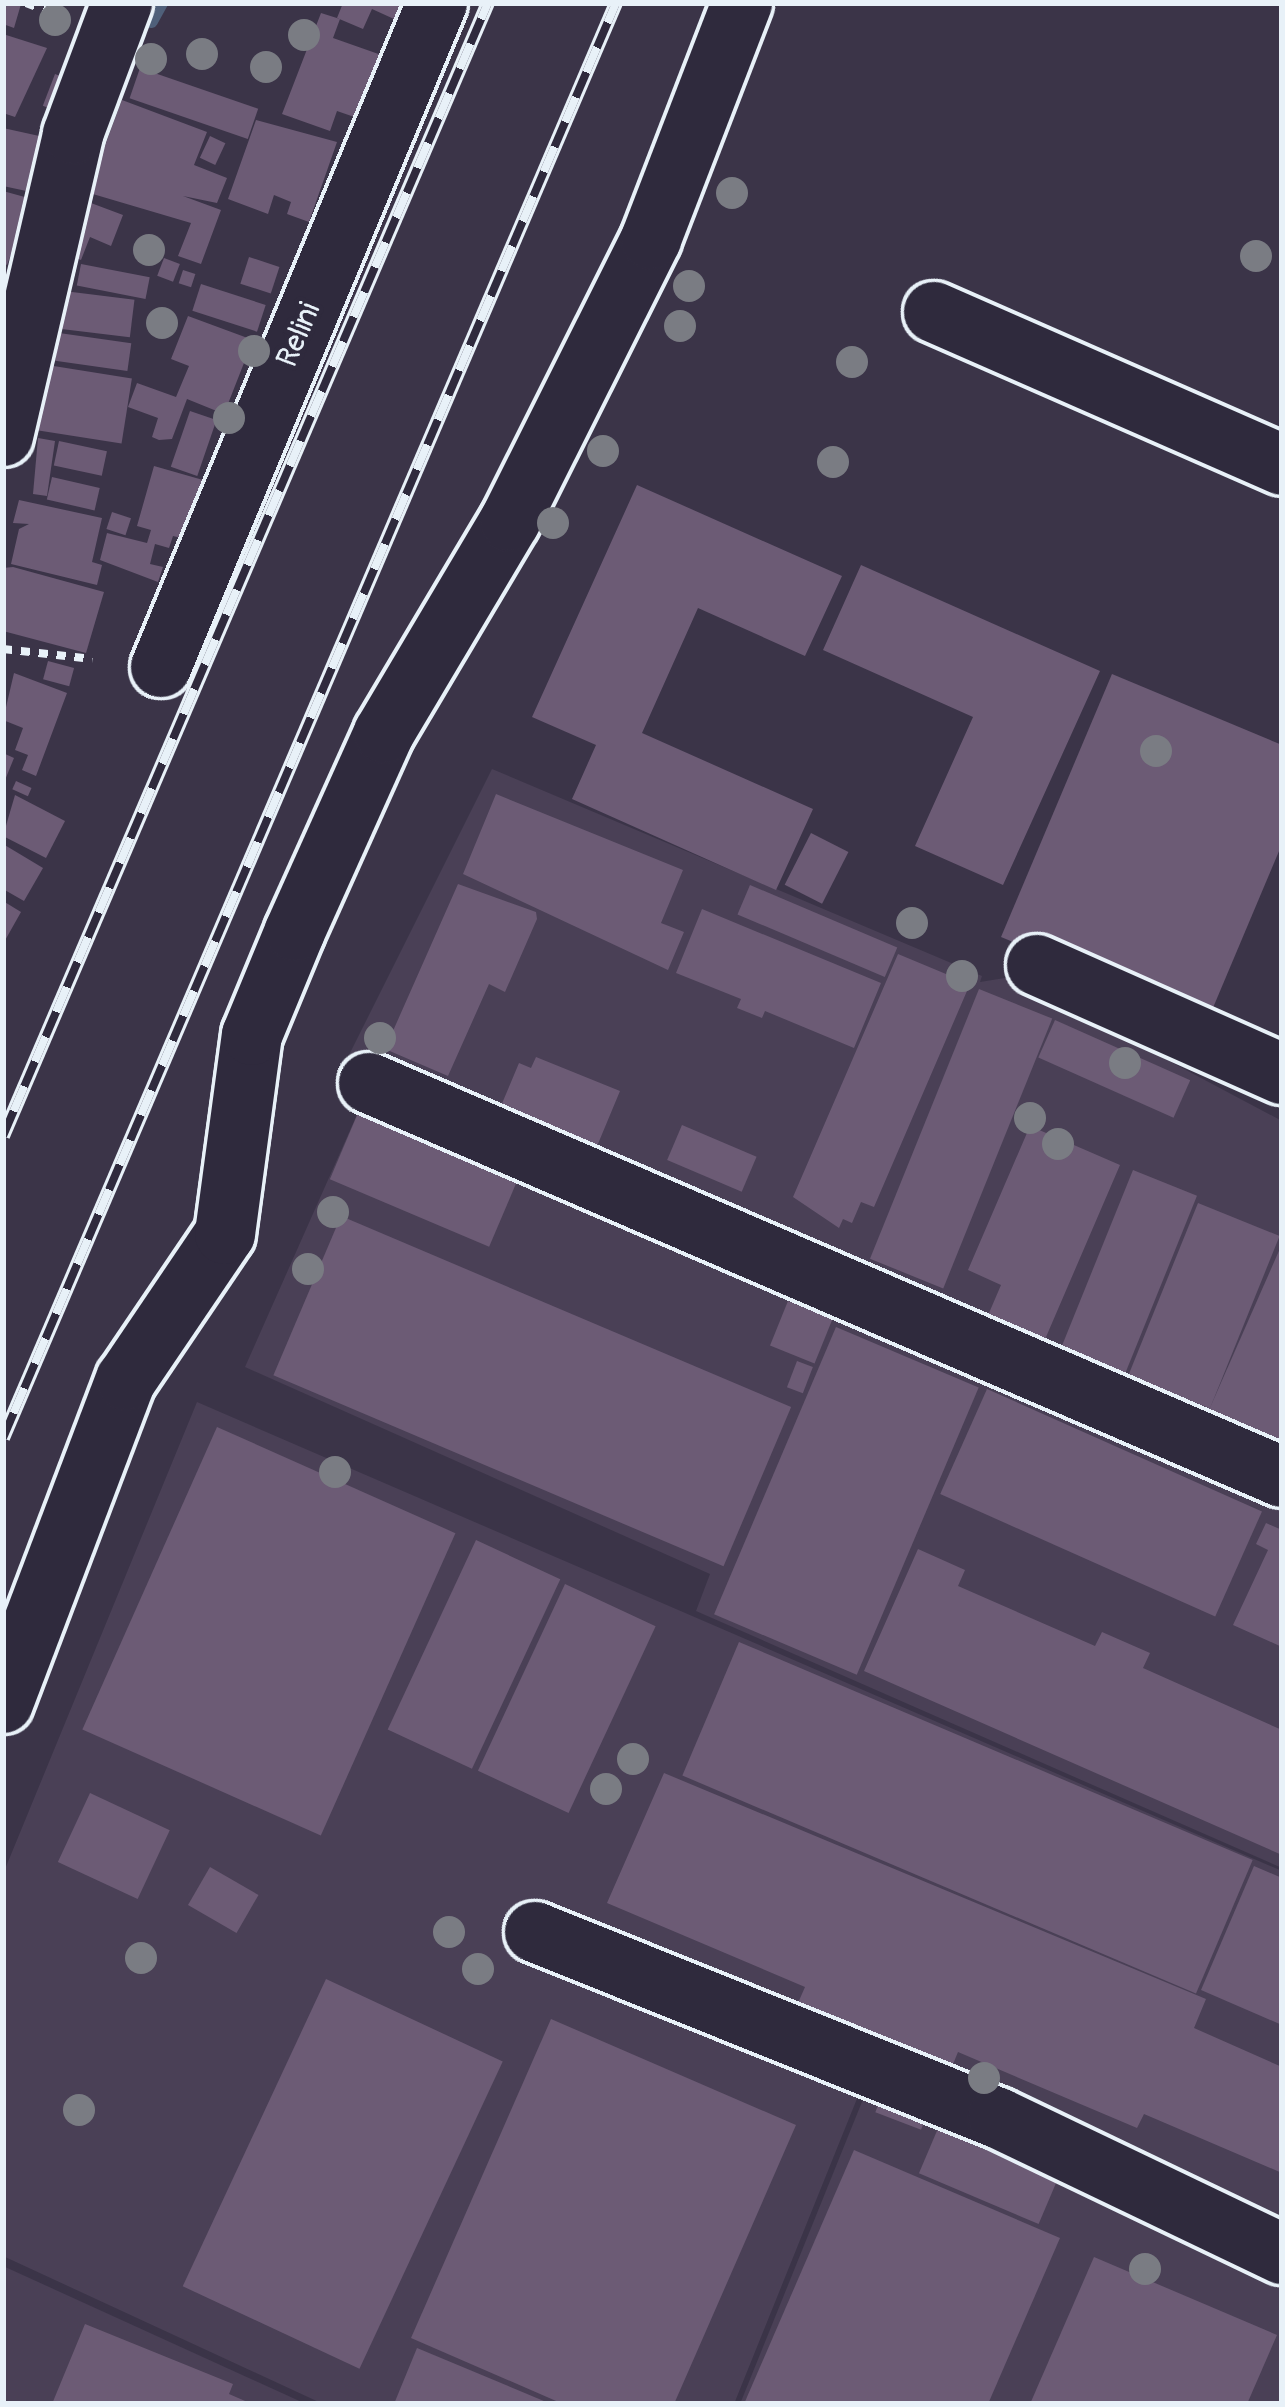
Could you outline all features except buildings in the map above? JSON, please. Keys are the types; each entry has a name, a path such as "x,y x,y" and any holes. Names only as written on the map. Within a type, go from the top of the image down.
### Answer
{"street":[{"path":"3,436 73,134 122,3"},
{"name":"Relini","path":"161,667 437,3"},
{"path":"3,1703 126,1380 225,1234 252,1035 295,932 384,733 510,520 651,239 742,3"},
{"path":"934,312 1282,465"},
{"path":"1037,965 1282,1074"},
{"path":"368,1083 1282,1477"},
{"path":"535,1933 998,2118 1282,2254"}],"path":[{"path":"3,649 92,658"}],"shaded area":[{"path":"492,769 982,976 980,982 1011,977 1282,1121 1282,1469 848,1275 341,1071"},
{"path":"367,1092 1282,1484 1282,1868 696,1611 710,1574 245,1367"},
{"path":"197,1402 1282,1871 1282,2227 875,2054 734,2404 323,2404 3,2256 3,1874"},
{"path":"872,2077 1282,2267 1282,2404 740,2404"},
{"path":"3,2266 306,2404 3,2404"}],"waterway":[{"path":"151,21 161,3"}],"railway":[{"path":"3,1136 488,3"},
{"path":"3,1438 616,3"}]}
